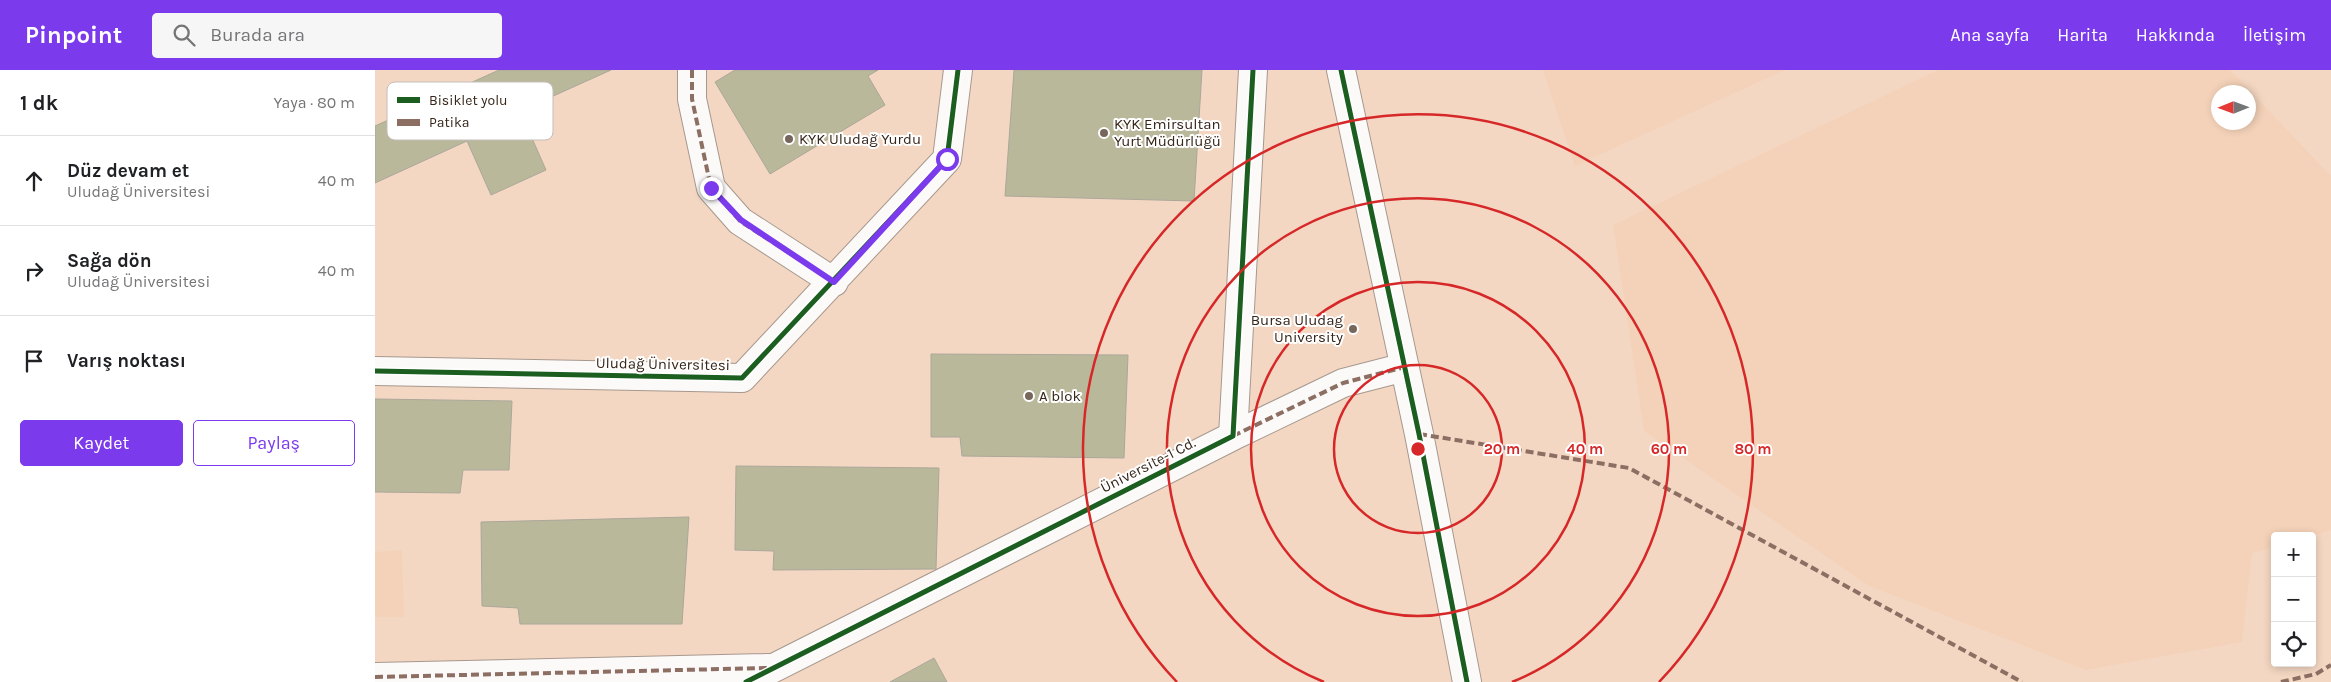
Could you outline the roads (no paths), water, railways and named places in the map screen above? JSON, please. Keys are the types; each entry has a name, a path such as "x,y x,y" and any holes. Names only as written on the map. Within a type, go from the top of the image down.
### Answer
{"street":[{"path":"692,70 692,99 711,188 741,220 834,282"},
{"name":"Uludağ Üniversitesi","path":"375,371 742,378 834,282 947,159 958,70"},
{"path":"1233,436 1253,70"},
{"path":"1341,70 1405,367 1467,682"},
{"name":"Üniversite-1 Cd.","path":"746,682 1233,436 1343,383 1405,367"},
{"path":"375,678 773,668"}],"place":[{"name":"KYK Emirsultan Yurt Müdürlüğü","path":"1104,133"},
{"name":"KYK Uludağ Yurdu","path":"789,139"},
{"name":"Bursa Uludag University","path":"1353,329"},
{"name":"A blok","path":"1029,396"}]}
